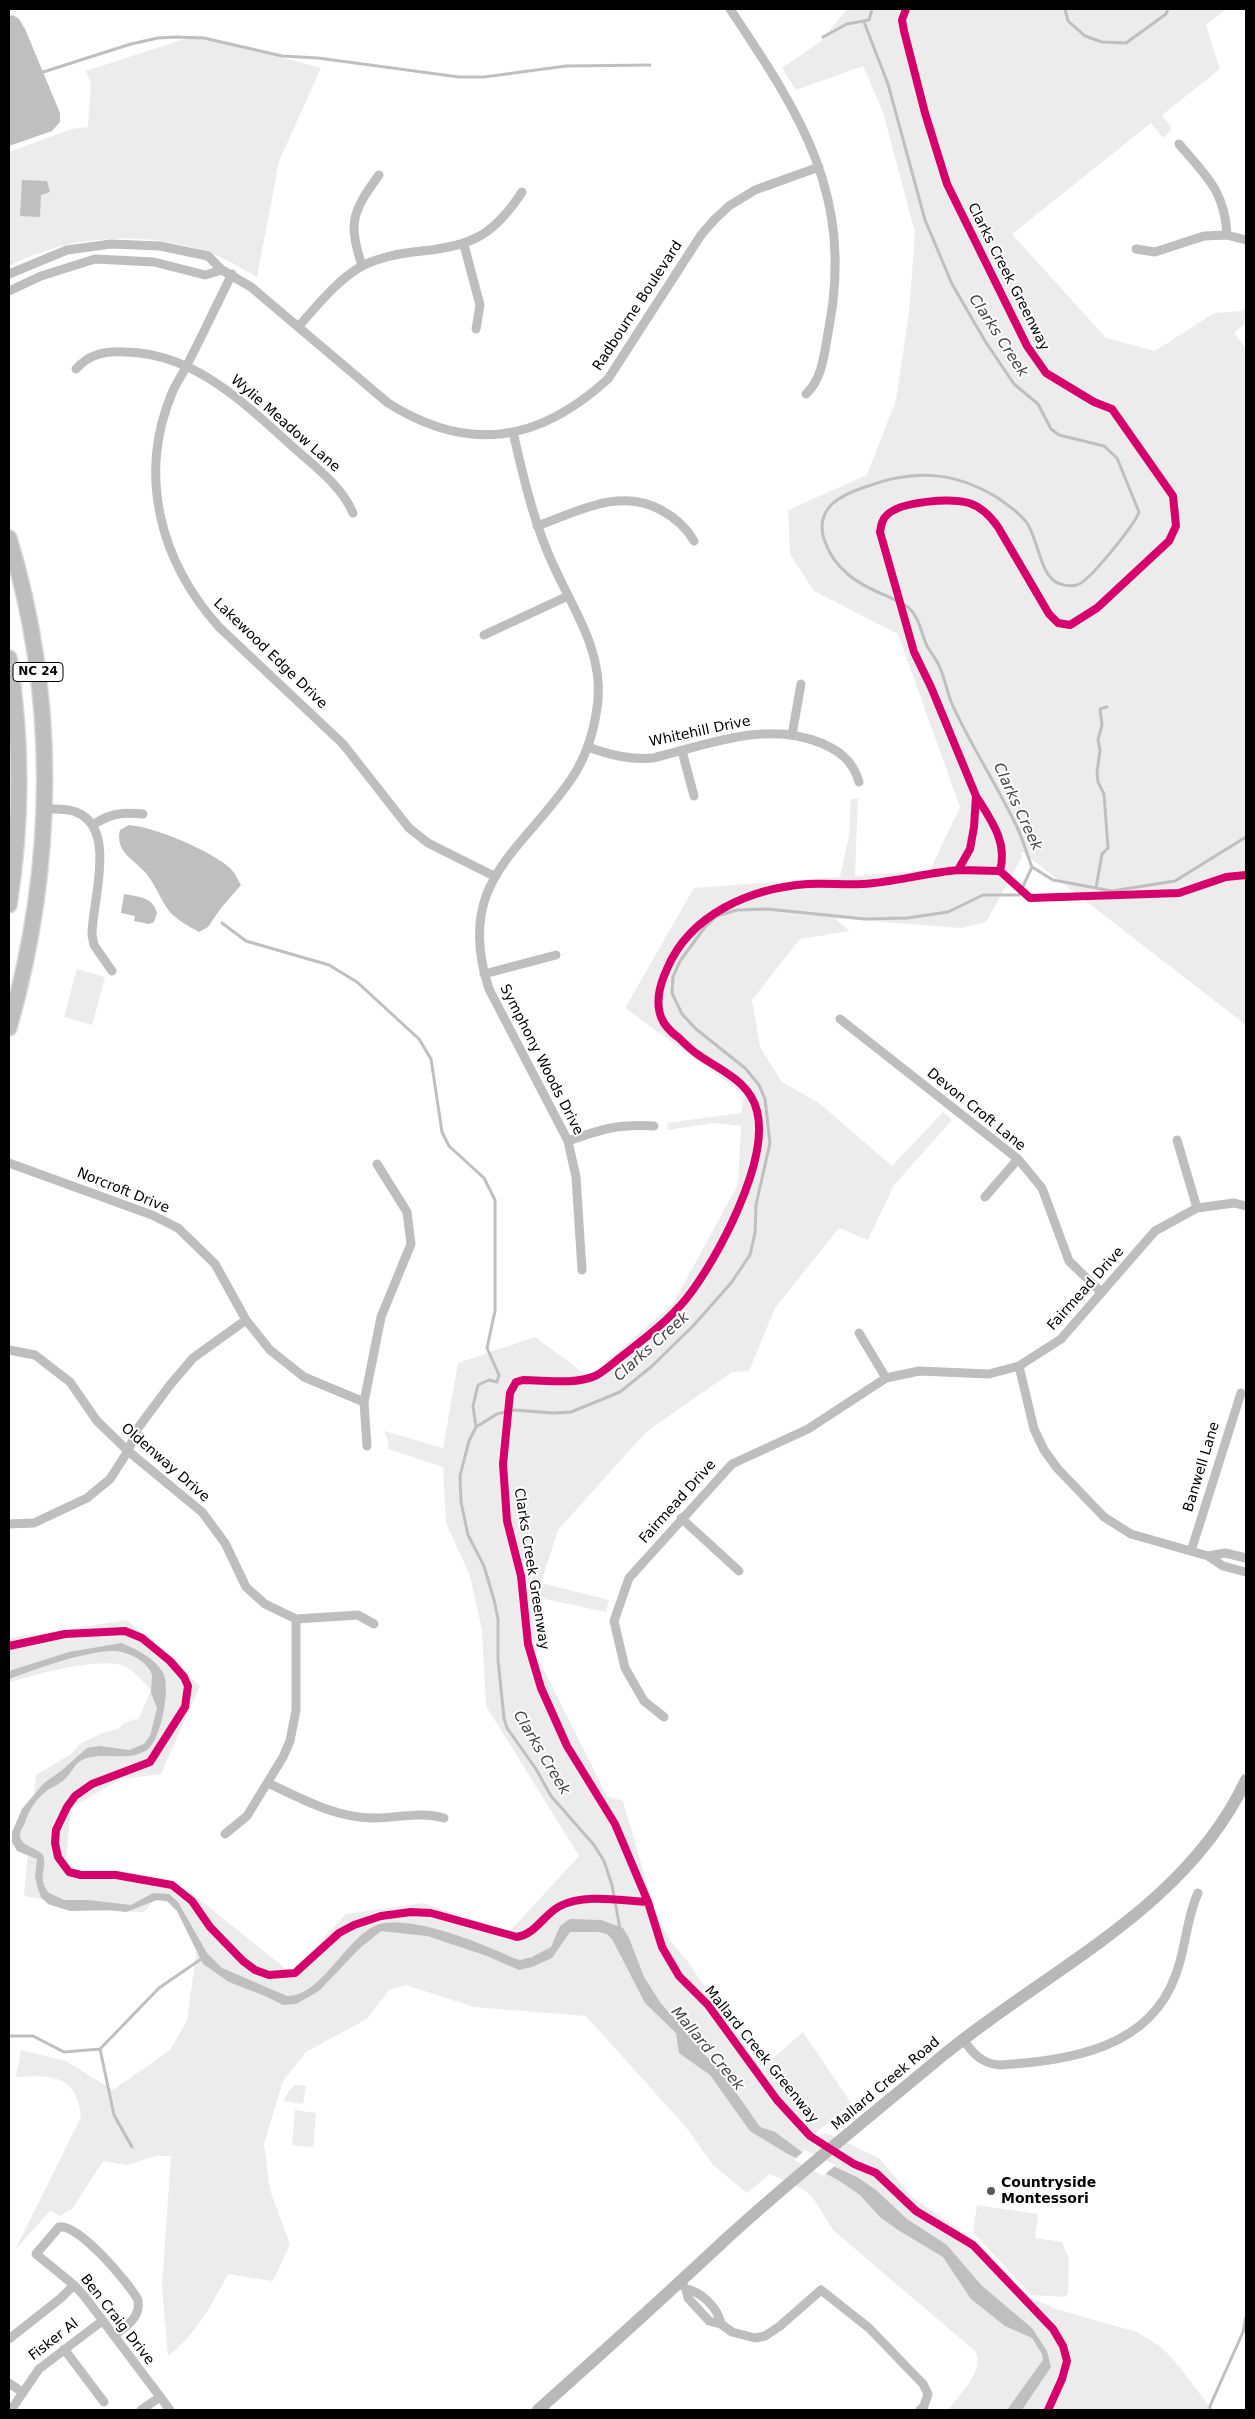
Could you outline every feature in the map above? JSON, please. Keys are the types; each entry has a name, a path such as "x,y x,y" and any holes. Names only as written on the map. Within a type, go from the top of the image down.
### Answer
{"main road":[{"name":"NC 24","path":"9,538 20,576 37,665 44,724 45,809 38,896 32,933 9,1028"},
{"name":"NC 24","path":"9,658 17,725 14,800 16,850 9,905"},
{"name":"Mallard Creek Road","path":"538,2410 684,2286 726,2239 963,2039 1023,1994 1115,1931 1147,1906 1198,1854 1245,1787"}],"street":[{"path":"730,9 784,91 810,140 819,167 833,225 835,280 830,320 820,374 806,394"},
{"path":"1179,144 1210,181 1220,197 1226,215 1227,235"},
{"name":"Radbourne Boulevard","path":"9,274 67,250 111,244 160,246 208,256 222,270 232,274 251,287 388,403 414,418 445,430 464,434 493,435 514,432 544,423 572,408 608,379 701,235 729,206 761,187 819,167"},
{"path":"362,266 354,238 354,220 362,198 379,175"},
{"path":"298,327 341,281 362,266 391,256 464,245 496,226 512,208 522,192"},
{"path":"1136,249 1155,252 1204,236 1227,235 1246,240"},
{"path":"464,245 480,305 476,329"},
{"name":"Radbourne Boulevard","path":"9,291 41,276 95,259 154,262 205,274 222,270"},
{"name":"Lakewood Edge Drive","path":"232,274 172,394 159,438 156,471 157,495 166,538 174,560 189,589 219,627 343,744 408,828 428,843 494,876"},
{"name":"Wylie Meadow Lane","path":"76,369 93,356 115,352 160,356 187,366 223,387 285,440 333,483 345,497 353,513"},
{"name":"Symphony Woods Drive","path":"514,432 537,526 588,638 598,679 596,718 588,746 572,778 513,848 494,876 482,910 479,930 484,974 497,1006 568,1141 576,1177 582,1270"},
{"path":"537,526 606,502 632,500 657,508 674,517 689,531 694,541"},
{"path":"484,635 568,596"},
{"path":"792,735 801,684"},
{"name":"Whitehill Drive","path":"588,746 623,758 639,759 682,751 741,735 774,733 792,735 817,741 837,750 850,763 859,782"},
{"path":"682,751 694,796"},
{"path":"45,809 75,811 93,825 98,834 100,850 92,935 94,945 105,962 114,969"},
{"path":"93,825 108,815 140,811"},
{"path":"484,974 556,955"},
{"name":"Devon Croft Lane","path":"840,1019 1018,1159 1042,1188 1069,1261 1101,1292"},
{"path":"568,1141 606,1127 620,1125 654,1126"},
{"path":"1177,1140 1197,1208"},
{"path":"985,1197 1018,1159"},
{"name":"Norcroft Drive","path":"9,1163 143,1212 178,1228 215,1264 246,1320 270,1350 304,1377 364,1402"},
{"path":"366,1446 364,1402 381,1317 411,1244 407,1212 377,1164"},
{"name":"Fairmead Drive","path":"664,1718 644,1701 625,1668 614,1621 629,1578 681,1518 732,1464 808,1429 886,1378 919,1371 989,1374 1019,1366 1061,1340 1155,1231 1197,1208 1234,1203 1246,1206"},
{"path":"9,1524 34,1523 88,1498 110,1478 128,1451 138,1428 193,1358 246,1320"},
{"path":"859,1333 886,1378"},
{"name":"Oldenway Drive","path":"9,1350 35,1355 70,1382 97,1421 128,1451 202,1512 226,1543 246,1588 265,1604 296,1619 358,1615 374,1624"},
{"path":"1019,1366 1034,1429 1044,1450 1086,1501 1104,1517 1131,1534 1208,1556 1223,1566 1246,1572"},
{"name":"Banwell Lane","path":"1191,1551 1241,1393"},
{"path":"681,1518 739,1571"},
{"path":"1208,1556 1225,1552 1246,1558"},
{"path":"225,1834 247,1816 283,1758 295,1719 296,1619"},
{"path":"268,1783 312,1804 353,1816 374,1818 421,1814 444,1818"},
{"path":"963,2039 978,2058 988,2064 1001,2065 1076,2055 1103,2047 1126,2036 1149,2020 1168,1994 1180,1965 1188,1936 1190,1913 1198,1894"},
{"name":"Ben Craig Drive","path":"114,2336 132,2321 139,2307 135,2294 108,2260 70,2228 62,2226 56,2229 36,2254 74,2286 170,2410"},
{"path":"9,2339 62,2298 74,2286"},
{"path":"684,2286 697,2291 720,2314 721,2324 732,2332 755,2338 765,2336 780,2326 820,2290 869,2328 923,2384 928,2394 924,2406 920,2410"},
{"name":"Fisker Al","path":"11,2410 39,2369 102,2320"},
{"path":"64,2349 104,2402"},
{"path":"9,2383 22,2392"},
{"path":"141,2410 160,2397"}],"shaded area":[{"path":"847,9 1226,9 1206,25 1220,69 1162,115 1172,129 1163,138 1151,123 1012,234 1106,338 1155,351 1214,313 1242,311 1246,307 1246,323 1234,333 1246,349 1246,1025 1021,851 1022,857 986,922 961,928 834,918 850,931 800,939 752,1000 760,1047 782,1082 819,1103 892,1166 943,1112 952,1120 894,1185 868,1240 839,1228 775,1308 749,1371 732,1372 646,1432 558,1530 541,1583 609,1600 606,1612 540,1598 536,1654 607,1796 623,1801 656,1915 670,1940 688,1962 761,2069 803,2032 851,2103 809,2139 826,2133 879,2158 912,2197 971,2238 1029,2297 1056,2309 1137,2332 1161,2347 1174,2360 1212,2410 948,2410 974,2374 977,2366 975,2351 833,2230 813,2198 806,2191 770,2174 747,2193 713,2165 685,2126 586,2016 474,2007 406,1985 389,1990 367,2019 306,2052 283,2081 264,2144 270,2190 290,2244 273,2281 228,2274 195,2329 168,2356 162,2287 171,2156 156,2156 127,2165 103,2161 72,2209 60,2216 50,2211 15,2250 81,2117 74,2092 60,2080 40,2076 16,2077 21,2050 66,2061 113,2090 170,2050 187,2021 197,1946 174,1903 154,1900 144,1912 69,1910 41,1899 24,1896 28,1852 15,1836 34,1794 36,1775 71,1754 80,1744 102,1733 118,1729 124,1723 139,1718 151,1690 133,1671 126,1667 102,1663 34,1675 9,1683 9,1638 127,1620 200,1686 161,1774 121,1779 71,1808 65,1869 190,1892 291,1973 346,1914 423,1903 509,1932 579,1856 486,1706 482,1630 470,1576 446,1523 443,1467 388,1449 388,1440 384,1431 443,1448 458,1363 535,1337 589,1377 673,1304 738,1184 741,1126 713,1123 668,1130 667,1123 741,1113 744,1094 625,1008 694,888 840,877 849,836 851,799 858,799 855,876 930,870 960,807 898,634 814,591 790,554 788,510 867,475 896,400 909,313 915,233 883,112 863,66 796,90 782,68 820,42"},
{"path":"13,15 19,19 25,29 60,113 60,122 52,131 9,146 9,16"},
{"path":"197,35 321,68 279,161 257,277 216,255 191,247 138,239 85,241 33,255 9,266 9,152 72,129 88,127 91,82 86,71"},
{"path":"22,180 47,181 50,192 41,195 40,217 20,216"},
{"path":"129,825 153,830 183,841 211,855 232,871 241,885 221,908 208,927 199,932 180,921 170,912 147,875 122,848 119,837 120,830"},
{"path":"124,894 149,901 157,913 154,922 149,924 134,921 135,916 121,913"},
{"path":"77,969 105,977 92,1025 64,1017"},
{"path":"121,1643 139,1651 157,1664 164,1675 166,1692 160,1726 152,1745 140,1754 94,1756 83,1759 68,1776 49,1789 31,1808 20,1836 26,1845 43,1855 43,1882 49,1893 64,1900 88,1900 131,1905 153,1893 169,1894 178,1902 207,1953 222,1968 287,1996 300,1993 313,1986 360,1936 372,1927 385,1923 398,1922 441,1930 520,1960 532,1957 551,1947 560,1926 570,1919 601,1920 623,1928 629,1938 644,1977 660,2002 670,2014 697,2037 705,2055 719,2068 760,2127 775,2132 802,2152 857,2177 876,2190 907,2219 947,2245 981,2285 1032,2328 1047,2351 1051,2367 1022,2410 1007,2410 1043,2360 1042,2354 1032,2338 1005,2326 971,2299 943,2257 880,2217 860,2195 838,2180 786,2153 750,2131 710,2075 679,2053 676,2033 645,2003 612,1939 607,1934 598,1932 570,1932 552,1958 532,1967 519,1970 487,1956 427,1936 381,1931 359,1949 319,1991 296,2004 283,2005 229,1982 203,1964 177,1911 167,1901 157,1900 126,1912 109,1910 70,1911 48,1904 41,1897 35,1877 37,1859 17,1851 12,1842 12,1832 22,1809 44,1783 87,1748 99,1746 129,1750 144,1744 150,1736 157,1708 151,1693 152,1675 146,1665 136,1657 117,1651 98,1652 72,1658 9,1679 9,1671 69,1652"},
{"path":"295,2085 306,2086 303,2104 283,2101"},
{"path":"295,2110 316,2113 313,2147 292,2145"},
{"path":"977,2205 1038,2214 1035,2238 1062,2242 1069,2259 1068,2293 1065,2297 1031,2295 973,2232"}],"pier":[{"path":"805,2150 836,2165 823,2176 794,2160"}],"waterway":[{"path":"823,37 847,24 869,20 872,9"},
{"name":"Clarks Creek","path":"1065,9 1068,21 1085,36 1102,42 1126,43 1166,14 1168,9"},
{"name":"Clarks Creek","path":"620,1929 612,1885 604,1861 594,1845 551,1796 536,1769 507,1728 504,1718 498,1660 498,1619 484,1566 468,1535 461,1502 460,1476 469,1441 476,1427 497,1414 514,1410 553,1413 571,1412 620,1392 651,1367 694,1325 731,1283 750,1255 755,1233 756,1205 770,1143 765,1099 759,1085 745,1068 696,1029 682,1014 672,993 673,977 680,961 705,927 717,916 737,910 767,909 865,919 907,918 948,912 983,895 1019,895 1032,867 1017,827 952,704 940,668 927,646 916,616 904,604 867,587 841,568 828,550 824,539 823,520 829,508 839,499 852,492 900,477 933,476 966,482 982,489 1014,509 1027,523 1049,575 1058,583 1071,586 1083,581 1101,564 1139,512 1117,458 1104,446 1059,435 1051,429 1038,404 1014,384 985,341 952,284 925,220 888,84 864,22"},
{"path":"40,73 131,44 158,38 176,37 204,38 282,56 318,58 459,77 484,77 566,66 650,65"},
{"path":"1096,888 1102,854 1108,848 1104,794 1098,782 1097,773 1100,750 1098,740 1102,725 1100,709 1107,707"},
{"path":"1032,867 1053,880 1112,891 1175,881 1246,837"},
{"path":"222,923 246,941 329,965 357,982 419,1039 431,1059 442,1132 449,1146 484,1178 495,1200 495,1311 487,1348 499,1375 497,1382 489,1380 478,1385 473,1406 476,1427"},
{"path":"9,2036 33,2036 64,2052 100,2049 159,1988 204,1957"},
{"path":"100,2049 114,2115 132,2147"},
{"path":"1210,2410 1210,2406 1243,2332 1246,2317"}],"cycle path":[{"name":"Clarks Creek Greenway","path":"648,1902 615,1824 567,1746 541,1688 528,1644 521,1576 507,1521 503,1464 510,1393 516,1382 523,1380 569,1381 587,1379 605,1370 655,1330 686,1299 712,1260 726,1236 748,1182 756,1156 759,1132 757,1111 753,1101 742,1085 726,1072 694,1052 664,1023 658,1005 660,987 664,975 677,950 691,933 725,907 744,898 765,891 808,884 875,883 958,870 970,849 976,796 931,687 914,652 880,532 881,525 887,515 894,510 926,502 961,502 978,507 998,527 1049,614 1058,623 1070,625 1097,608 1169,541 1176,526 1173,496 1112,409 1094,402 1046,373 1027,346 947,184 925,113 904,31 902,20 906,9"},
{"path":"976,796 997,832 1000,841 1002,850 1000,871"},
{"path":"958,870 1000,871 1030,898 1179,893 1226,877 1246,875"},
{"name":"Mallard Creek Greenway","path":"9,1646 65,1634 125,1631 142,1638 170,1661 184,1677 188,1686 185,1707 150,1762 92,1784 75,1796 67,1807 56,1830 55,1843 58,1857 69,1872 81,1875 116,1875 172,1885 192,1901 210,1927 243,1961 255,1970 269,1975 295,1973 339,1933 354,1925 381,1916 411,1912 431,1913 517,1937 529,1932 554,1910 570,1902 592,1899 648,1902 662,1947 679,1976 708,2005 777,2100 810,2136 854,2164 876,2173 916,2211 973,2245 1053,2329 1063,2346 1067,2361 1062,2379 1048,2410"}],"place":[{"name":"Countryside Montessori","path":"991,2191"}],"water label":[{"name":"Mallard Creek","path":"707,2049"}]}
